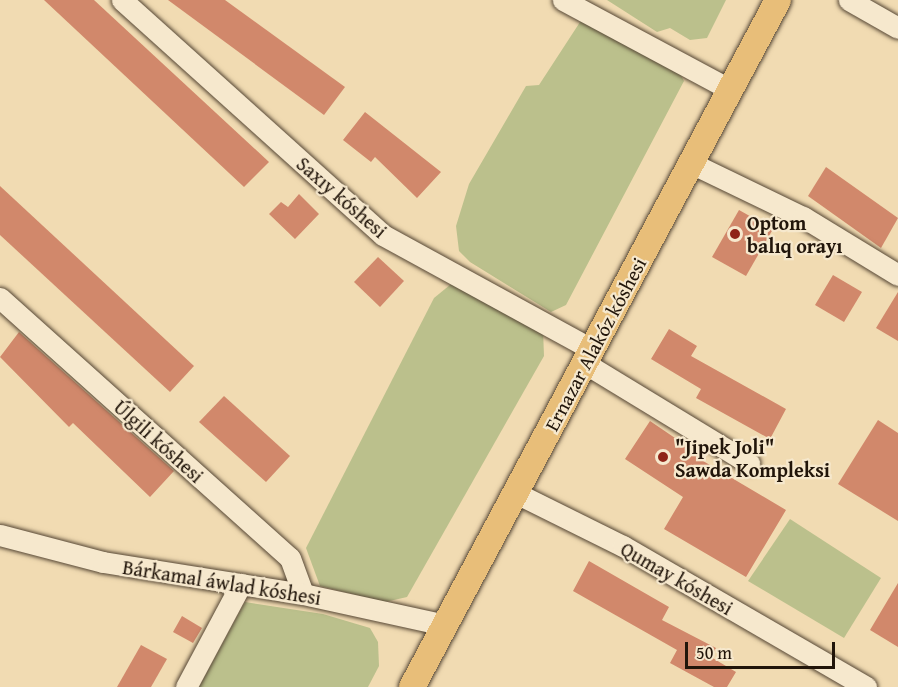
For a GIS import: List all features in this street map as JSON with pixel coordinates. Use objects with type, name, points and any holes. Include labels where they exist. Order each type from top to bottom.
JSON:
[{"type":"main road","name":"Ernazar Alakóz kóshesi","points":[[412,687],[589,357],[689,162],[778,0]]},
{"type":"street","name":"Saxıy kóshesi","points":[[122,0],[383,235],[589,357],[749,463]]},
{"type":"street","points":[[563,0],[729,89]]},
{"type":"street","points":[[849,0],[898,27]]},
{"type":"street","points":[[689,162],[803,217],[898,275]]},
{"type":"street","name":"Úlgili kóshesi","points":[[0,298],[290,558],[303,594]]},
{"type":"street","name":"Qumay kóshesi","points":[[516,493],[623,546],[866,687]]},
{"type":"street","name":"Bárkamal áwlad kóshesi","points":[[0,534],[103,562],[303,594],[445,624]]},
{"type":"street","points":[[186,687],[241,584]]},
{"type":"green space","points":[[607,0],[726,0],[707,38],[690,40],[670,28],[657,32]]},
{"type":"green space","points":[[582,19],[678,70],[684,81],[566,305],[551,312],[470,262],[459,251],[456,226],[469,184],[526,86],[539,85]]},
{"type":"green space","points":[[456,280],[543,330],[544,356],[407,597],[385,602],[320,586],[306,548],[434,298]]},
{"type":"green space","points":[[790,519],[881,578],[844,638],[748,581]]},
{"type":"green space","points":[[245,602],[323,614],[370,628],[378,642],[379,666],[368,687],[199,687]]},
{"type":"building","points":[[44,0],[94,0],[269,162],[244,187]]},
{"type":"building","points":[[168,0],[225,0],[345,87],[324,115]]},
{"type":"building","points":[[365,112],[441,172],[417,198],[375,157],[371,162],[343,140]]},
{"type":"building","points":[[826,167],[898,218],[881,248],[808,196]]},
{"type":"building","points":[[0,186],[194,366],[170,392],[0,235]]},
{"type":"building","points":[[299,194],[319,214],[295,239],[269,214],[281,202],[288,207]]},
{"type":"building","points":[[739,210],[773,229],[746,276],[712,257]]},
{"type":"building","points":[[378,257],[404,281],[380,307],[354,282]]},
{"type":"building","points":[[833,275],[862,292],[844,322],[815,305]]},
{"type":"building","points":[[898,292],[898,341],[876,328]]},
{"type":"building","points":[[669,329],[697,346],[691,356],[786,409],[770,439],[696,398],[701,389],[651,359]]},
{"type":"building","points":[[19,332],[174,471],[150,497],[73,423],[69,427],[0,357]]},
{"type":"building","points":[[224,396],[290,456],[266,482],[199,422]]},
{"type":"building","points":[[878,420],[898,433],[898,521],[838,484]]},
{"type":"building","points":[[650,421],[700,455],[698,458],[786,510],[746,577],[664,529],[683,497],[625,459]]},
{"type":"building","points":[[589,561],[669,607],[662,620],[716,648],[711,657],[736,672],[727,687],[714,687],[670,663],[677,650],[573,591]]},
{"type":"building","points":[[898,583],[898,647],[870,630]]},
{"type":"building","points":[[182,616],[202,628],[193,643],[173,632]]},
{"type":"building","points":[[141,645],[167,659],[151,687],[117,687]]},
{"type":"place","name":"Optom balıq orayı","points":[[735,234]]},
{"type":"place","name":"\"Jipek Joli\" Sawda Kompleksi","points":[[663,457]]}]
